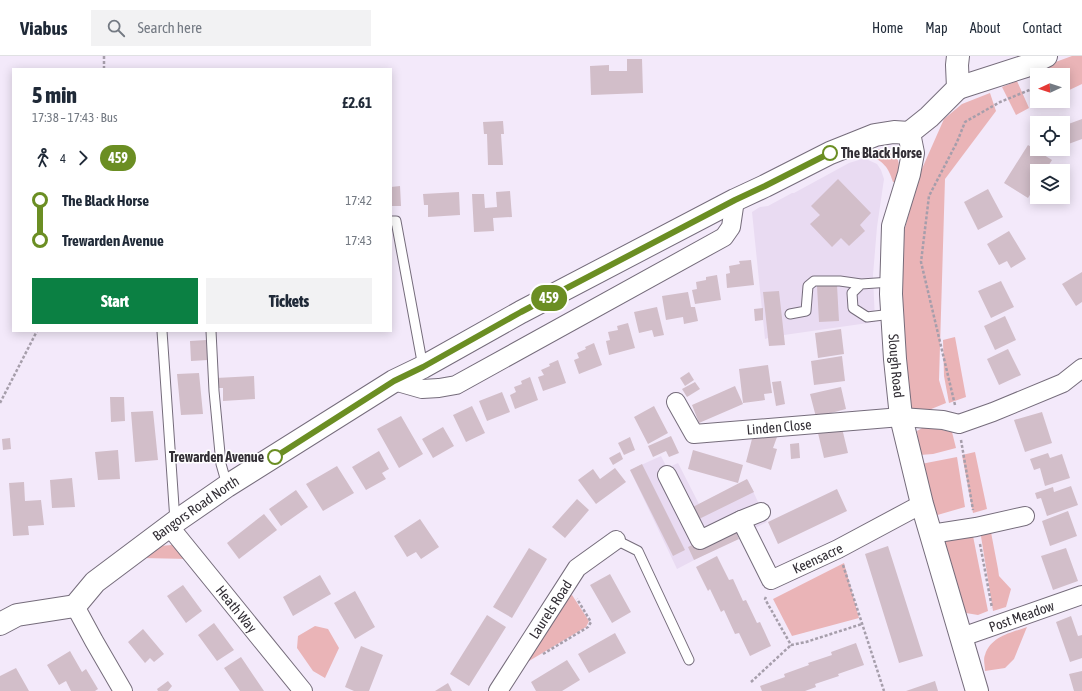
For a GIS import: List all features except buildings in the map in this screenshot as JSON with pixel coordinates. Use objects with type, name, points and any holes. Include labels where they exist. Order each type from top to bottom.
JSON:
[{"type":"street","points":[[958,56],[958,88]]},
{"type":"street","points":[[909,133],[929,117],[958,88],[1026,66],[1046,56]]},
{"type":"street","name":"Bangors Road North","points":[[75,606],[95,582],[172,524],[227,486],[394,381],[423,367],[521,312],[735,200],[830,153],[875,135],[894,132],[909,133]]},
{"type":"street","name":"Slough Road","points":[[909,133],[913,153],[910,174],[893,226],[892,314],[901,417],[922,504],[977,691]]},
{"type":"street","points":[[394,381],[422,389],[456,385],[724,237],[731,227],[735,200]]},
{"type":"street","points":[[901,417],[943,420],[959,424],[993,412],[1063,383],[1082,368]]},
{"type":"street","name":"Linden Close","points":[[676,402],[694,434],[901,417]]},
{"type":"street","points":[[667,475],[700,540],[761,512]]},
{"type":"street","name":"Keensacre","points":[[771,580],[838,549],[922,504]]},
{"type":"street","points":[[931,534],[976,527],[1025,516]]},
{"type":"street","points":[[741,520],[771,580]]},
{"type":"street","name":"Heath Way","points":[[172,524],[303,691]]},
{"type":"street","name":"Laurels Road","points":[[498,691],[577,568],[616,540]]},
{"type":"street","name":"Post Meadow","points":[[962,637],[1082,595]]},
{"type":"street","points":[[0,624],[17,615],[75,606],[123,691]]},
{"type":"lane","points":[[392,221],[396,221],[423,367]]},
{"type":"lane","points":[[790,314],[806,311],[808,286],[814,281],[840,281],[861,284],[892,282]]},
{"type":"lane","points":[[861,284],[852,293],[853,308],[867,317],[892,314]]},
{"type":"lane","points":[[162,332],[172,524]]},
{"type":"lane","points":[[211,332],[214,391],[221,464],[227,486]]},
{"type":"lane","points":[[616,540],[638,551],[689,660]]},
{"type":"path","points":[[104,56],[104,68]]},
{"type":"path","points":[[993,611],[961,447],[959,424],[921,262],[929,196],[957,142],[965,122],[1000,102],[1032,89],[1026,66]]},
{"type":"path","points":[[0,403],[36,332]]},
{"type":"path","points":[[838,549],[884,691]]},
{"type":"path","points":[[771,580],[765,599],[791,645]]},
{"type":"path","points":[[542,655],[588,627],[591,622],[567,583]]},
{"type":"path","points":[[751,682],[791,645],[806,642],[862,624]]},
{"type":"shaded area","points":[[1072,56],[1082,56],[1082,84],[1070,90],[1070,68],[1039,68]]},
{"type":"shaded area","points":[[1017,81],[1029,108],[1016,115],[1002,87]]},
{"type":"shaded area","points":[[990,93],[996,111],[945,179],[939,380],[946,403],[924,412],[909,410],[900,292],[902,238],[921,171],[944,119],[962,104]]},
{"type":"shaded area","points":[[881,149],[893,155],[898,161],[899,165],[896,182],[893,182],[885,165],[869,154],[867,150]]},
{"type":"shaded area","points":[[866,159],[877,164],[884,179],[877,227],[873,275],[875,322],[784,335],[784,344],[769,345],[768,338],[765,339],[752,212],[760,207],[768,206],[794,193],[849,163]]},
{"type":"shaded area","points":[[955,337],[966,397],[949,403],[944,376],[943,340]]},
{"type":"shaded area","points":[[922,428],[933,428],[952,432],[956,448],[933,454],[920,455],[917,431]]},
{"type":"shaded area","points":[[975,452],[987,509],[973,513],[962,455]]},
{"type":"shaded area","points":[[661,456],[667,468],[678,463],[699,504],[748,480],[767,522],[677,569],[630,470]]},
{"type":"shaded area","points":[[957,457],[965,507],[934,516],[921,464]]},
{"type":"shaded area","points":[[990,527],[999,576],[1011,589],[1006,607],[993,611],[980,530]]},
{"type":"shaded area","points":[[973,536],[988,611],[978,615],[960,612],[942,546],[946,541]]},
{"type":"shaded area","points":[[172,545],[184,551],[190,559],[141,558],[159,546]]},
{"type":"shaded area","points":[[844,563],[859,618],[792,636],[773,599]]},
{"type":"shaded area","points":[[572,595],[589,621],[586,627],[529,661],[527,660],[568,596]]},
{"type":"shaded area","points":[[315,626],[328,629],[339,648],[325,678],[313,671],[297,648],[298,636]]},
{"type":"shaded area","points":[[1027,627],[1014,659],[1005,668],[985,671],[984,657],[992,643],[1008,633]]},
{"type":"bus line","name":"459","points":[[275,457],[394,381],[423,367],[521,312],[735,200],[830,153]]},
{"type":"place","name":"The Black Horse","points":[[830,153]]},
{"type":"place","name":"Trewarden Avenue","points":[[275,457]]}]
